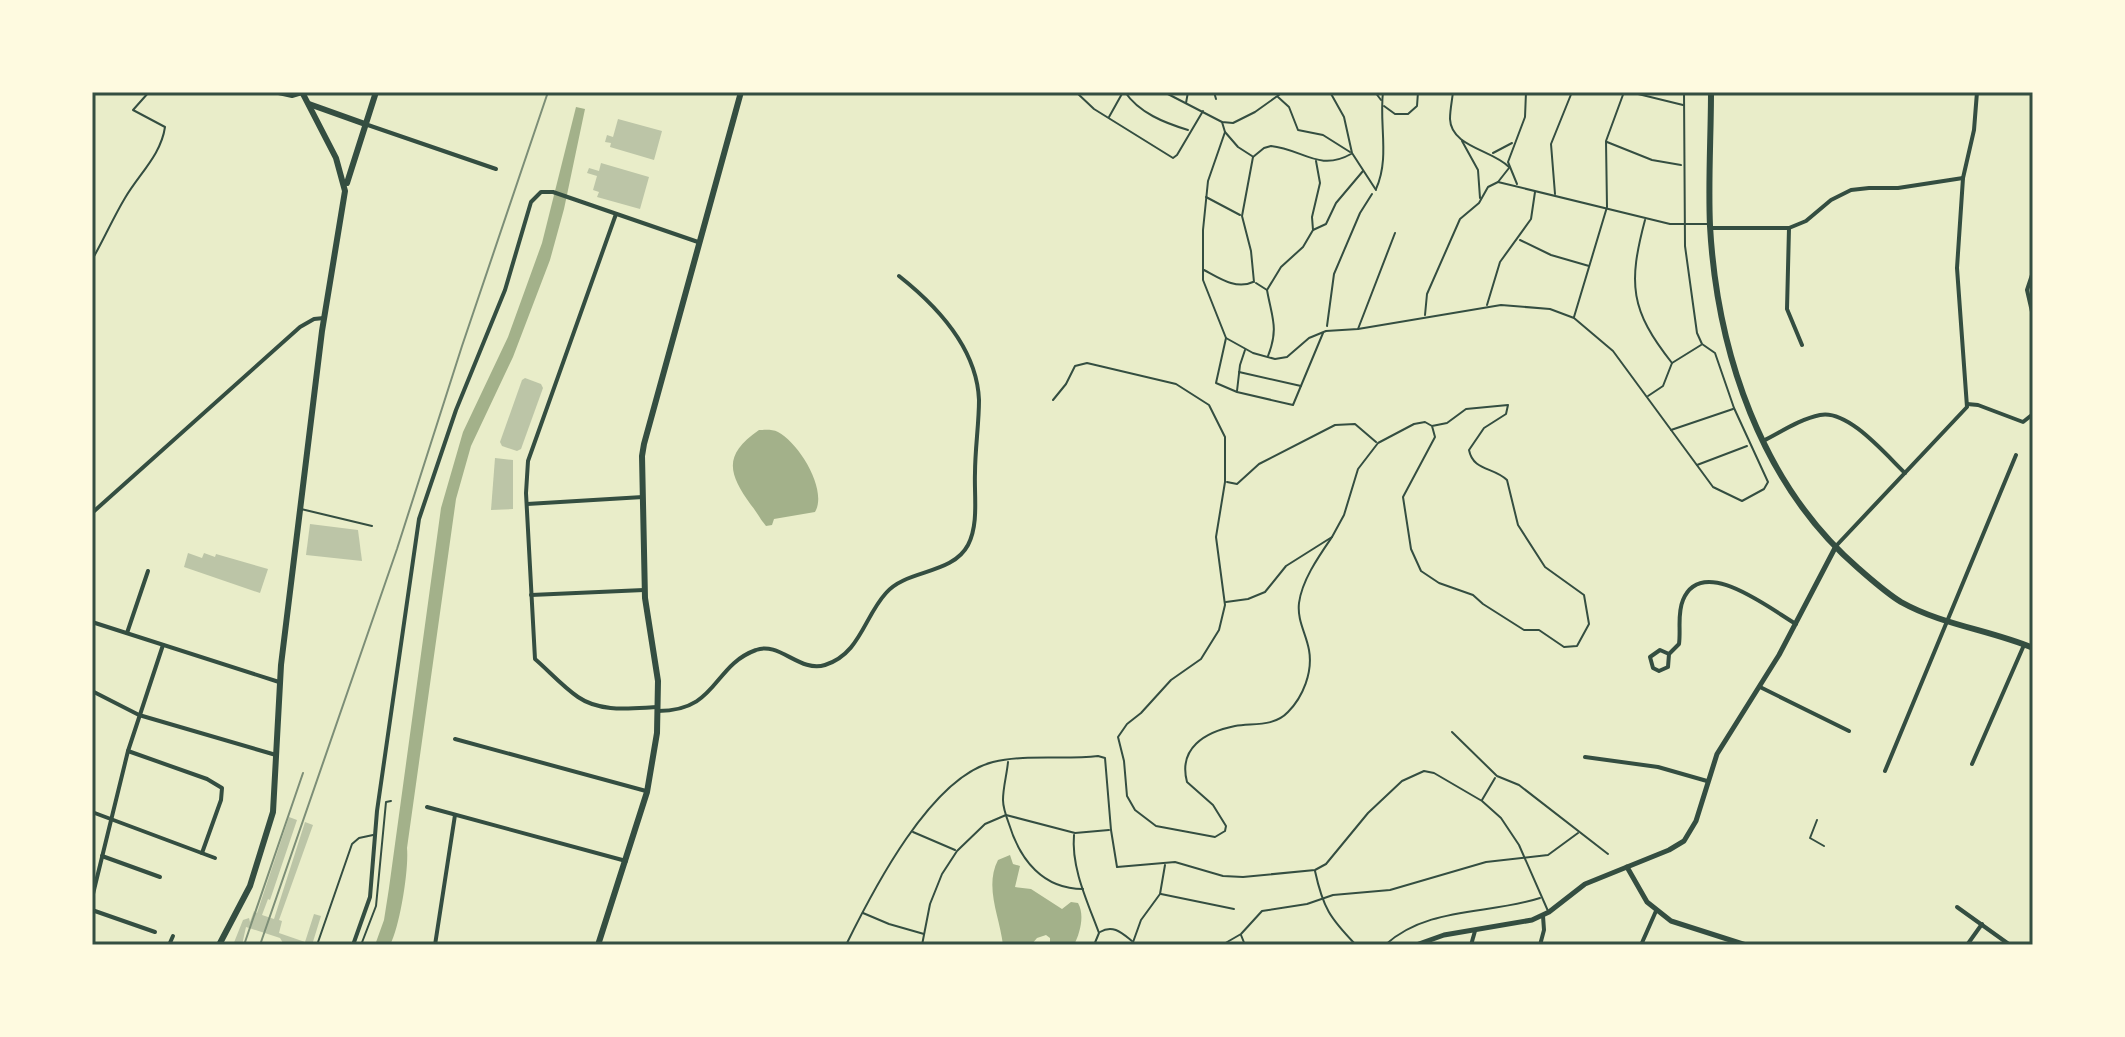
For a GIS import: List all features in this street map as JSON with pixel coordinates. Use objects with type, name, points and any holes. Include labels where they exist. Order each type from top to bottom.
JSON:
[{"type":"main road","points":[[302,92],[341,171],[345,191]]},
{"type":"main road","points":[[219,945],[241,907],[265,844],[273,812],[279,682],[324,318],[345,191],[376,92]]},
{"type":"main road","points":[[598,945],[647,792],[654,757],[658,681],[645,590],[642,456],[741,92]]},
{"type":"main road","points":[[1711,92],[1710,226],[1725,335],[1763,441],[1794,498],[1835,548],[1899,600],[1948,621],[2033,648]]},
{"type":"main road","points":[[309,104],[365,124]]},
{"type":"street","points":[[274,92],[292,96],[302,92]]},
{"type":"street","points":[[1416,945],[1435,937],[1516,925],[1543,916],[1585,884],[1684,841],[1696,821],[1707,781],[1722,745],[1760,687],[1835,548],[1965,411],[1967,404],[1956,283],[1963,178],[1974,130],[1977,92]]},
{"type":"street","points":[[365,124],[496,169]]},
{"type":"street","points":[[1710,226],[1789,228],[1806,221],[1831,200],[1851,190],[1900,188],[1963,178]]},
{"type":"street","points":[[353,945],[370,897],[374,835],[408,582],[422,509],[456,410],[505,290],[531,202],[541,192],[553,192],[698,242]]},
{"type":"street","points":[[616,214],[528,461],[527,504],[535,659],[586,702],[602,706],[678,711],[692,706],[737,661],[758,649],[769,648],[804,664],[823,666],[830,663],[858,641],[889,589],[906,579],[940,567],[969,544],[975,514],[977,386],[956,336],[931,302],[899,276]]},
{"type":"street","points":[[1789,228],[1787,309],[1802,345]]},
{"type":"street","points":[[2033,272],[2027,290],[2033,316]]},
{"type":"street","points":[[92,513],[300,327],[314,319],[324,318]]},
{"type":"street","points":[[1967,404],[1978,405],[2023,422],[2033,414]]},
{"type":"street","points":[[1763,441],[1808,418],[1833,414],[1849,422],[1906,474]]},
{"type":"street","points":[[1885,771],[2016,455]]},
{"type":"street","points":[[527,504],[643,497]]},
{"type":"street","points":[[127,633],[148,571]]},
{"type":"street","points":[[1669,654],[1679,644],[1683,598],[1691,588],[1704,581],[1726,584],[1796,624]]},
{"type":"street","points":[[531,595],[645,590]]},
{"type":"street","points":[[92,622],[279,682]]},
{"type":"street","points":[[1972,764],[2024,644]]},
{"type":"street","points":[[92,898],[128,751],[163,645]]},
{"type":"street","points":[[1660,650],[1669,654],[1671,660],[1668,667],[1659,671],[1653,668],[1650,657],[1655,652],[1660,650]]},
{"type":"street","points":[[1760,687],[1849,731]]},
{"type":"street","points":[[92,691],[139,715],[276,755]]},
{"type":"street","points":[[455,739],[647,792]]},
{"type":"street","points":[[128,751],[207,779],[222,788],[222,797],[202,853]]},
{"type":"street","points":[[1585,757],[1658,767],[1707,781]]},
{"type":"street","points":[[427,807],[626,862]]},
{"type":"street","points":[[92,812],[215,858]]},
{"type":"street","points":[[435,945],[455,815]]},
{"type":"street","points":[[102,856],[160,877]]},
{"type":"street","points":[[1627,867],[1656,911],[1679,925],[1741,944]]},
{"type":"street","points":[[1957,907],[2010,945]]},
{"type":"street","points":[[92,910],[155,932]]},
{"type":"street","points":[[1641,945],[1656,911]]},
{"type":"street","points":[[1540,945],[1544,930],[1543,916]]},
{"type":"street","points":[[1967,945],[1982,924]]},
{"type":"street","points":[[1471,945],[1475,931]]},
{"type":"street","points":[[169,945],[173,936]]},
{"type":"lane","points":[[1076,92],[1084,103],[1174,158],[1203,111]]},
{"type":"lane","points":[[1108,118],[1124,92],[1156,118],[1189,130]]},
{"type":"lane","points":[[1164,92],[1222,122],[1233,123],[1283,92]]},
{"type":"lane","points":[[1186,104],[1188,92]]},
{"type":"lane","points":[[1214,92],[1216,99]]},
{"type":"lane","points":[[1332,92],[1346,122],[1352,153]]},
{"type":"lane","points":[[1375,92],[1395,114],[1408,114],[1417,106],[1418,92]]},
{"type":"lane","points":[[1376,190],[1385,159],[1383,92]]},
{"type":"lane","points":[[1453,92],[1450,120],[1478,170],[1480,200]]},
{"type":"lane","points":[[1425,317],[1427,294],[1460,219],[1509,168],[1514,141],[1525,117],[1526,92]]},
{"type":"lane","points":[[1555,195],[1551,144],[1572,92]]},
{"type":"lane","points":[[1574,318],[1607,207],[1606,141],[1624,92]]},
{"type":"lane","points":[[1630,92],[1684,105]]},
{"type":"lane","points":[[1226,338],[1245,350],[1267,358],[1284,358],[1309,338],[1325,332],[1487,306],[1537,306],[1574,318],[1613,351],[1713,487],[1734,499],[1745,501],[1767,485],[1734,408],[1715,353],[1702,344],[1689,287],[1684,225],[1684,92]]},
{"type":"lane","points":[[1277,97],[1289,107],[1298,130],[1323,135],[1352,153],[1376,190]]},
{"type":"lane","points":[[1222,122],[1225,132],[1238,147],[1253,157]]},
{"type":"lane","points":[[1225,132],[1210,171],[1205,196],[1203,270],[1206,289],[1226,338],[1216,383],[1237,392],[1288,405],[1296,403],[1325,332]]},
{"type":"lane","points":[[1459,137],[1492,154],[1509,168],[1518,185]]},
{"type":"lane","points":[[1492,154],[1514,141]]},
{"type":"lane","points":[[1606,141],[1652,160],[1683,166]]},
{"type":"lane","points":[[1254,282],[1251,251],[1242,216],[1253,157],[1271,146],[1316,161],[1330,162],[1352,153]]},
{"type":"lane","points":[[1313,230],[1312,217],[1320,183],[1316,161]]},
{"type":"lane","points":[[1267,290],[1281,267],[1303,247],[1313,230],[1326,224],[1336,203],[1364,170]]},
{"type":"lane","points":[[1498,182],[1670,224],[1710,226]]},
{"type":"lane","points":[[1487,306],[1500,262],[1531,219],[1535,192]]},
{"type":"lane","points":[[1205,196],[1242,216]]},
{"type":"lane","points":[[1646,217],[1634,278],[1636,301],[1653,336],[1672,363]]},
{"type":"lane","points":[[1358,329],[1395,233]]},
{"type":"lane","points":[[1519,239],[1551,255],[1590,266]]},
{"type":"lane","points":[[1203,270],[1236,285],[1245,286],[1254,282]]},
{"type":"lane","points":[[1254,282],[1267,290],[1275,321],[1273,343],[1267,358]]},
{"type":"lane","points":[[1648,396],[1663,386],[1672,363],[1702,344]]},
{"type":"lane","points":[[1237,392],[1245,350]]},
{"type":"lane","points":[[1239,372],[1302,387]]},
{"type":"lane","points":[[1670,431],[1734,408]]},
{"type":"lane","points":[[1696,466],[1750,446]]},
{"type":"lane","points":[[300,509],[372,526]]},
{"type":"lane","points":[[1452,732],[1497,776],[1519,785],[1608,854]]},
{"type":"lane","points":[[846,945],[862,912],[912,832],[931,806],[958,779],[981,766],[1009,761],[1098,756],[1105,758],[1117,867],[1180,863],[1223,876],[1243,877],[1315,870],[1326,864],[1402,781],[1417,772],[1434,773],[1482,801],[1501,818],[1511,832],[1549,912]]},
{"type":"lane","points":[[1009,761],[1003,799],[1019,849],[1037,873],[1061,886],[1083,889]]},
{"type":"lane","points":[[1482,801],[1497,776]]},
{"type":"lane","points":[[922,945],[936,887],[957,851],[985,824],[1006,815],[1075,833],[1111,830]]},
{"type":"lane","points":[[1817,820],[1811,839],[1824,846]]},
{"type":"lane","points":[[912,832],[957,851]]},
{"type":"lane","points":[[1075,833],[1073,845],[1083,889],[1099,933]]},
{"type":"lane","points":[[1222,945],[1241,934],[1262,911],[1307,904],[1321,898],[1390,890],[1472,865],[1548,855],[1578,833]]},
{"type":"lane","points":[[317,945],[352,844],[359,838],[374,835]]},
{"type":"lane","points":[[1094,945],[1104,929],[1115,929],[1132,943],[1141,920],[1160,894],[1165,863]]},
{"type":"lane","points":[[1315,870],[1321,898],[1333,922],[1356,945]]},
{"type":"lane","points":[[1160,894],[1234,909]]},
{"type":"lane","points":[[1385,945],[1404,930],[1430,918],[1503,908],[1541,898]]},
{"type":"lane","points":[[862,912],[924,934]]},
{"type":"lane","points":[[1241,934],[1245,945]]},
{"type":"path","points":[[92,260],[164,135],[165,127],[133,110],[149,92]]},
{"type":"path","points":[[1325,332],[1334,274],[1360,213],[1376,190]]},
{"type":"path","points":[[1053,400],[1075,366],[1087,363],[1176,384],[1209,405],[1225,437],[1225,482],[1216,537],[1225,602],[1219,630],[1201,659],[1171,680],[1118,737],[1127,796],[1135,810],[1156,826],[1215,837],[1221,835],[1226,826],[1213,805],[1187,782],[1184,759],[1193,746],[1230,727],[1274,721],[1287,714],[1305,687],[1310,659],[1300,623],[1301,596],[1344,515],[1358,469],[1378,443],[1414,424],[1425,422],[1432,426],[1447,423],[1466,409],[1508,405],[1506,414],[1484,428],[1469,450],[1470,456],[1478,465],[1507,480],[1518,525],[1545,567],[1584,595],[1589,624],[1577,646],[1569,649],[1539,630],[1524,630],[1473,595],[1439,583],[1421,571],[1411,549],[1403,497],[1435,437],[1432,426]]},
{"type":"path","points":[[1225,482],[1237,484],[1259,464],[1335,425],[1355,424],[1378,443]]},
{"type":"path","points":[[1225,602],[1248,599],[1265,592],[1286,566],[1332,537]]},
{"type":"path","points":[[361,945],[376,906],[386,802],[391,801]]},
{"type":"shaded area","points":[[576,107],[585,109],[550,260],[513,357],[471,446],[456,499],[407,848],[403,897],[390,945],[375,945],[384,920],[389,888],[441,508],[463,432],[508,337],[542,243]]},
{"type":"shaded area","points":[[759,430],[778,432],[802,456],[818,492],[815,512],[774,519],[772,525],[766,526],[751,505],[737,483],[733,465],[739,448]]},
{"type":"shaded area","points":[[1010,855],[1013,864],[1020,866],[1015,887],[1031,889],[1062,909],[1071,902],[1078,903],[1081,924],[1074,945],[1050,945],[1050,938],[1046,935],[1037,938],[1031,945],[1003,945],[992,881],[998,860]]},
{"type":"building","points":[[618,119],[662,131],[654,160],[610,147],[611,143],[605,142],[607,135],[613,137]]},
{"type":"building","points":[[601,163],[649,177],[640,209],[597,197],[599,192],[593,190],[597,176],[587,173],[589,168],[599,171]]},
{"type":"building","points":[[525,378],[541,384],[543,388],[521,449],[517,451],[502,446],[500,442]]},
{"type":"building","points":[[495,458],[513,460],[513,509],[491,510]]},
{"type":"building","points":[[310,524],[358,530],[362,561],[306,555]]},
{"type":"building","points":[[188,553],[202,558],[204,553],[215,557],[216,554],[268,569],[260,593],[184,567]]},
{"type":"building","points":[[289,817],[297,820],[262,915],[274,919],[305,822],[313,825],[279,920],[282,921],[279,933],[305,942],[314,914],[321,916],[312,945],[288,945],[280,938],[246,927],[242,945],[233,945],[243,920],[249,918],[250,922],[254,911],[257,913]]},
{"type":"railway","points":[[260,945],[397,549],[548,92]]},
{"type":"railway","points":[[244,945],[303,773]]}]
